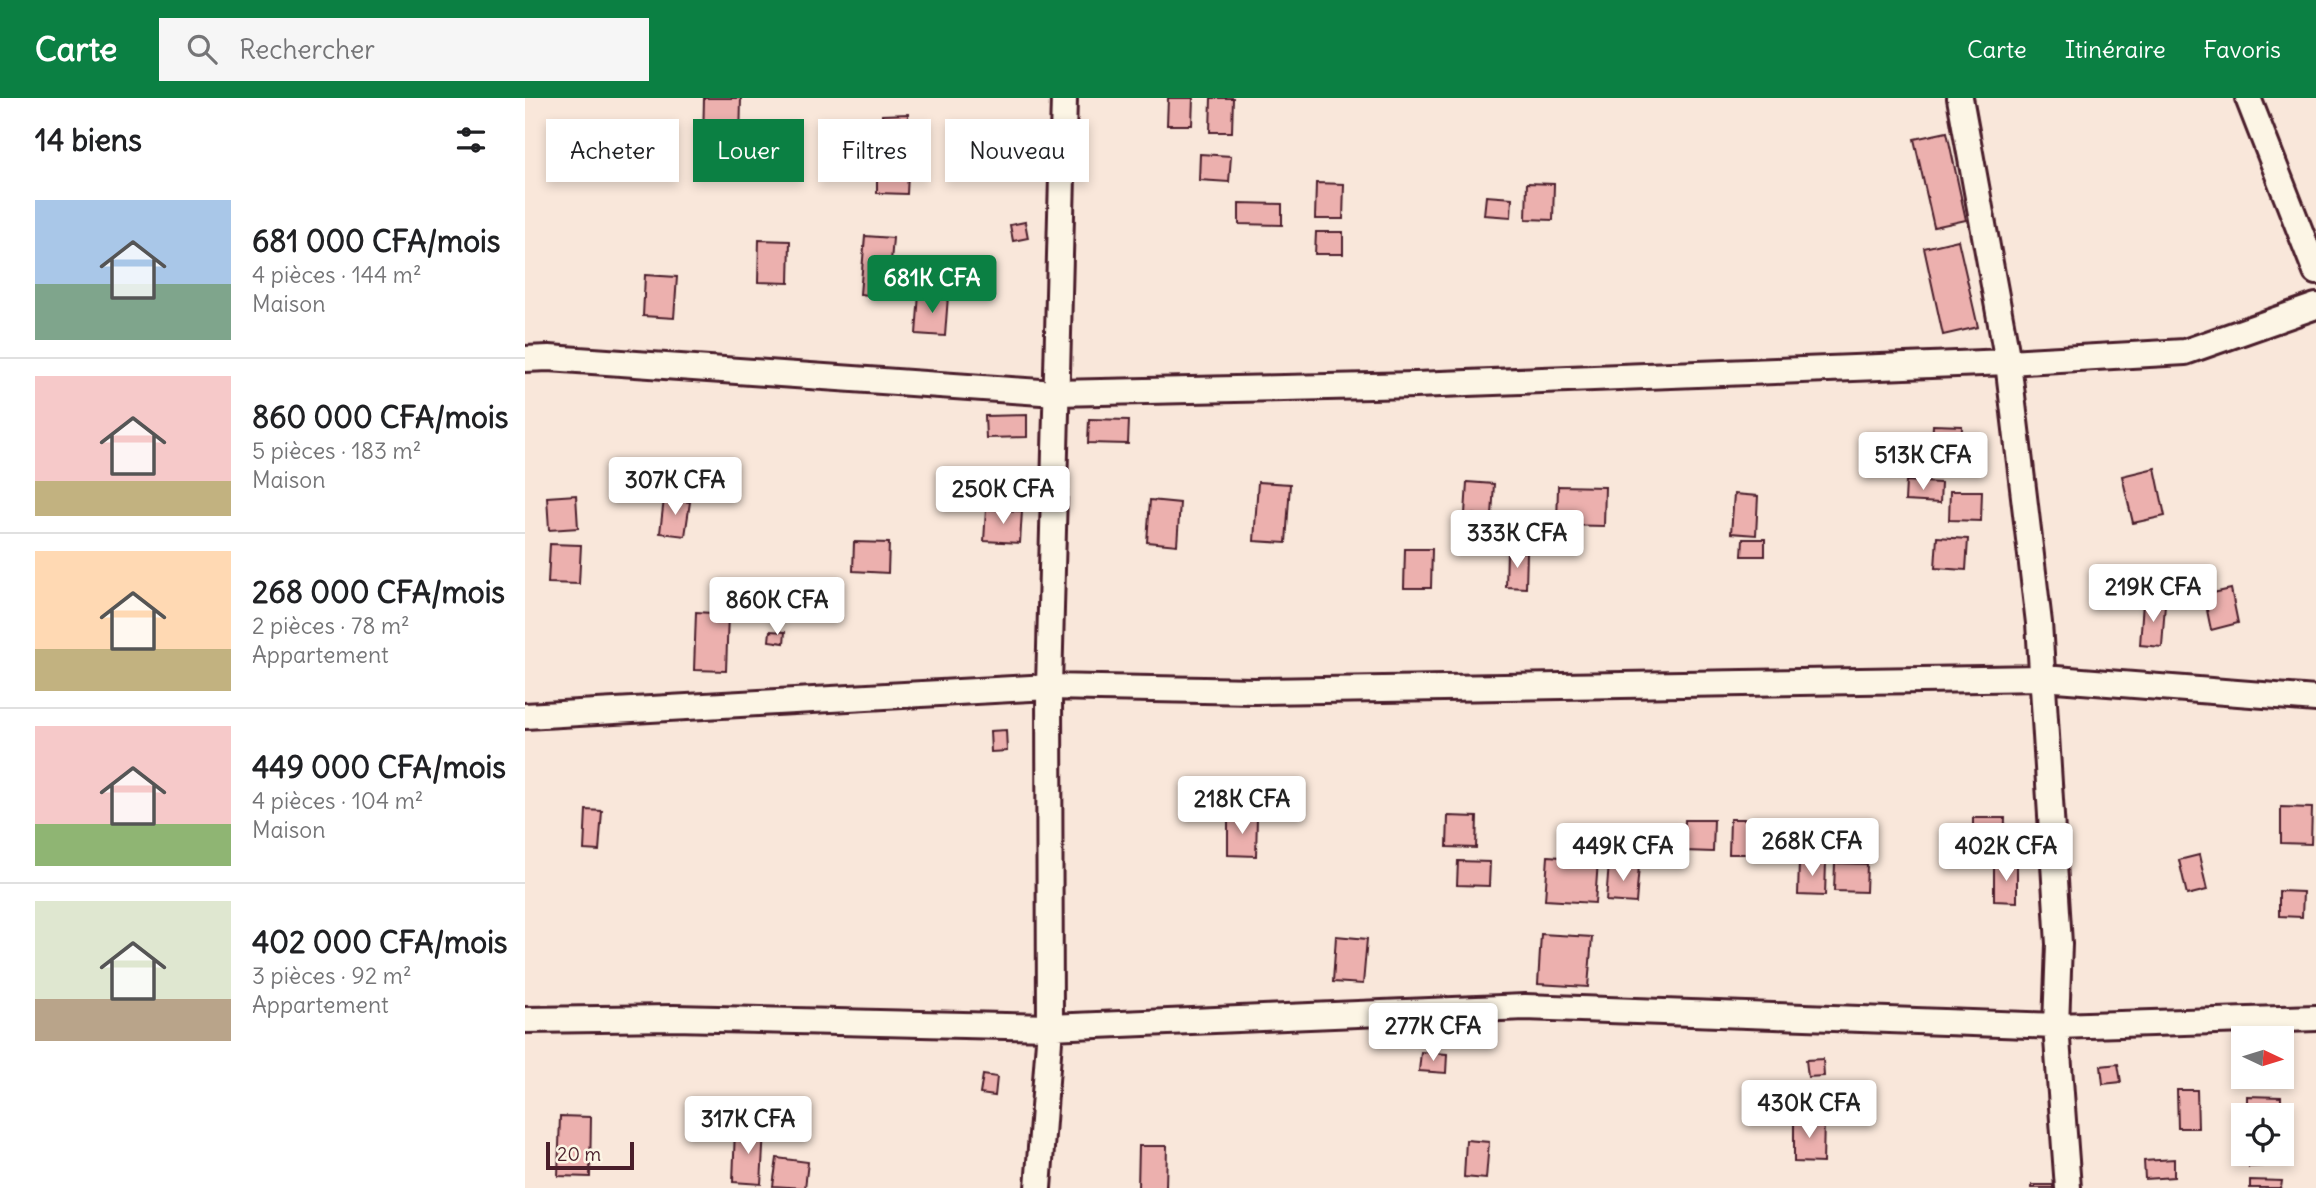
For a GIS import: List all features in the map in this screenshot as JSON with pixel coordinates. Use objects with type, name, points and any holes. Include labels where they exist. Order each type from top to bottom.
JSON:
[{"type":"street","points":[[1038,1188],[1050,1027],[1049,687],[1064,98]]},
{"type":"street","points":[[1960,98],[2008,362],[2039,623],[2059,944],[2056,1026],[2068,1188]]},
{"type":"street","points":[[2248,98],[2316,272]]},
{"type":"street","points":[[525,359],[549,358],[1056,393],[1415,385],[2008,362],[2185,352],[2316,306]]},
{"type":"street","points":[[525,716],[1049,687],[1255,691],[2043,678],[2316,699]]},
{"type":"street","points":[[525,1020],[674,1018],[1050,1027],[1525,1007],[2056,1026],[2316,1018]]},
{"type":"building","points":[[704,98],[741,98],[741,119],[704,119]]},
{"type":"building","points":[[1168,98],[1193,98],[1192,125],[1167,125]]},
{"type":"building","points":[[1211,98],[1233,98],[1232,132],[1210,132]]},
{"type":"building","points":[[908,114],[908,119],[882,119],[882,115]]},
{"type":"building","points":[[1947,132],[1966,220],[1934,227],[1914,139]]},
{"type":"building","points":[[1200,154],[1231,156],[1229,182],[1199,180]]},
{"type":"building","points":[[877,182],[908,182],[907,194],[877,193]]},
{"type":"building","points":[[1316,183],[1344,184],[1343,219],[1315,219]]},
{"type":"building","points":[[1527,183],[1554,184],[1553,220],[1526,219]]},
{"type":"building","points":[[1486,196],[1512,198],[1511,217],[1484,215]]},
{"type":"building","points":[[1239,203],[1282,204],[1282,225],[1239,224]]},
{"type":"building","points":[[1025,222],[1028,238],[1013,241],[1010,225]]},
{"type":"building","points":[[1316,232],[1343,232],[1343,254],[1315,254]]},
{"type":"building","points":[[865,236],[893,238],[888,297],[860,294]]},
{"type":"building","points":[[759,240],[790,241],[789,283],[758,282]]},
{"type":"building","points":[[1958,240],[1978,327],[1943,335],[1924,248]]},
{"type":"building","points":[[645,275],[677,277],[674,318],[643,316]]},
{"type":"building","points":[[919,294],[948,296],[945,336],[916,334]]},
{"type":"building","points":[[1027,415],[1027,437],[986,438],[985,416]]},
{"type":"building","points":[[1089,419],[1129,420],[1128,444],[1088,443]]},
{"type":"building","points":[[1933,425],[1962,426],[1961,465],[1931,464]]},
{"type":"building","points":[[2155,468],[2165,516],[2133,523],[2122,476]]},
{"type":"building","points":[[1906,481],[1941,483],[1940,503],[1905,501]]},
{"type":"building","points":[[1258,482],[1290,484],[1286,543],[1254,541]]},
{"type":"building","points":[[1467,482],[1494,484],[1492,516],[1465,514]]},
{"type":"building","points":[[1558,486],[1605,487],[1604,526],[1557,525]]},
{"type":"building","points":[[1950,491],[1982,491],[1981,521],[1949,520]]},
{"type":"building","points":[[1734,494],[1758,496],[1756,535],[1731,533]]},
{"type":"building","points":[[576,495],[578,528],[549,530],[547,497]]},
{"type":"building","points":[[664,499],[690,502],[685,536],[660,533]]},
{"type":"building","points":[[1150,500],[1180,503],[1177,545],[1147,542]]},
{"type":"building","points":[[986,509],[1022,511],[1020,543],[984,541]]},
{"type":"building","points":[[1937,537],[1968,539],[1966,570],[1935,568]]},
{"type":"building","points":[[1743,539],[1765,539],[1765,556],[1742,556]]},
{"type":"building","points":[[854,542],[889,543],[888,573],[853,571]]},
{"type":"building","points":[[550,544],[581,545],[579,584],[548,583]]},
{"type":"building","points":[[1405,549],[1432,549],[1431,588],[1404,588]]},
{"type":"building","points":[[1507,551],[1527,552],[1526,588],[1506,587]]},
{"type":"building","points":[[2231,589],[2238,623],[2211,630],[2204,595]]},
{"type":"building","points":[[2143,602],[2165,604],[2162,647],[2140,645]]},
{"type":"building","points":[[772,603],[786,604],[785,617],[771,617]]},
{"type":"building","points":[[696,612],[728,614],[726,671],[694,670]]},
{"type":"building","points":[[770,631],[785,632],[784,643],[769,641]]},
{"type":"building","points":[[1006,730],[1007,751],[991,752],[990,731]]},
{"type":"building","points":[[2281,807],[2312,808],[2311,844],[2281,843]]},
{"type":"building","points":[[586,810],[602,811],[599,851],[584,850]]},
{"type":"building","points":[[1448,816],[1477,817],[1476,848],[1447,847]]},
{"type":"building","points":[[1228,817],[1257,817],[1256,856],[1228,855]]},
{"type":"building","points":[[1973,818],[2005,818],[2004,846],[1973,845]]},
{"type":"building","points":[[1730,819],[1753,819],[1753,854],[1729,854]]},
{"type":"building","points":[[1685,820],[1714,820],[1713,852],[1684,851]]},
{"type":"building","points":[[2199,855],[2207,890],[2187,895],[2179,860]]},
{"type":"building","points":[[1548,856],[1598,860],[1595,903],[1545,900]]},
{"type":"building","points":[[1458,861],[1490,862],[1489,886],[1457,885]]},
{"type":"building","points":[[1799,861],[1826,861],[1825,896],[1798,895]]},
{"type":"building","points":[[1609,863],[1639,865],[1636,903],[1606,901]]},
{"type":"building","points":[[1835,863],[1867,864],[1866,892],[1834,891]]},
{"type":"building","points":[[1994,864],[2017,865],[2017,902],[1994,901]]},
{"type":"building","points":[[2279,891],[2303,892],[2302,917],[2279,916]]},
{"type":"building","points":[[1541,934],[1592,937],[1588,987],[1538,984]]},
{"type":"building","points":[[1336,936],[1367,939],[1363,984],[1333,982]]},
{"type":"building","points":[[1421,1052],[1447,1054],[1446,1073],[1419,1071]]},
{"type":"building","points":[[1823,1059],[1824,1076],[1808,1077],[1806,1060]]},
{"type":"building","points":[[2118,1064],[2121,1082],[2103,1084],[2101,1066]]},
{"type":"building","points":[[983,1075],[997,1077],[995,1096],[980,1094]]},
{"type":"building","points":[[2177,1090],[2197,1090],[2198,1128],[2178,1128]]},
{"type":"building","points":[[2247,1096],[2281,1097],[2281,1103],[2247,1103]]},
{"type":"building","points":[[560,1116],[591,1117],[590,1177],[558,1176]]},
{"type":"building","points":[[1794,1118],[1824,1118],[1823,1163],[1794,1162]]},
{"type":"building","points":[[735,1129],[764,1130],[761,1184],[733,1182]]},
{"type":"building","points":[[1466,1140],[1489,1142],[1486,1179],[1464,1177]]},
{"type":"building","points":[[1139,1146],[1167,1146],[1166,1188],[1138,1188]]},
{"type":"building","points":[[777,1158],[808,1162],[805,1188],[773,1186]]},
{"type":"building","points":[[2174,1159],[2174,1177],[2145,1179],[2144,1161]]},
{"type":"building","points":[[2250,1180],[2282,1181],[2281,1188],[2250,1188]]},
{"type":"building","points":[[2032,1185],[2053,1185],[2053,1188],[2032,1188]]}]
